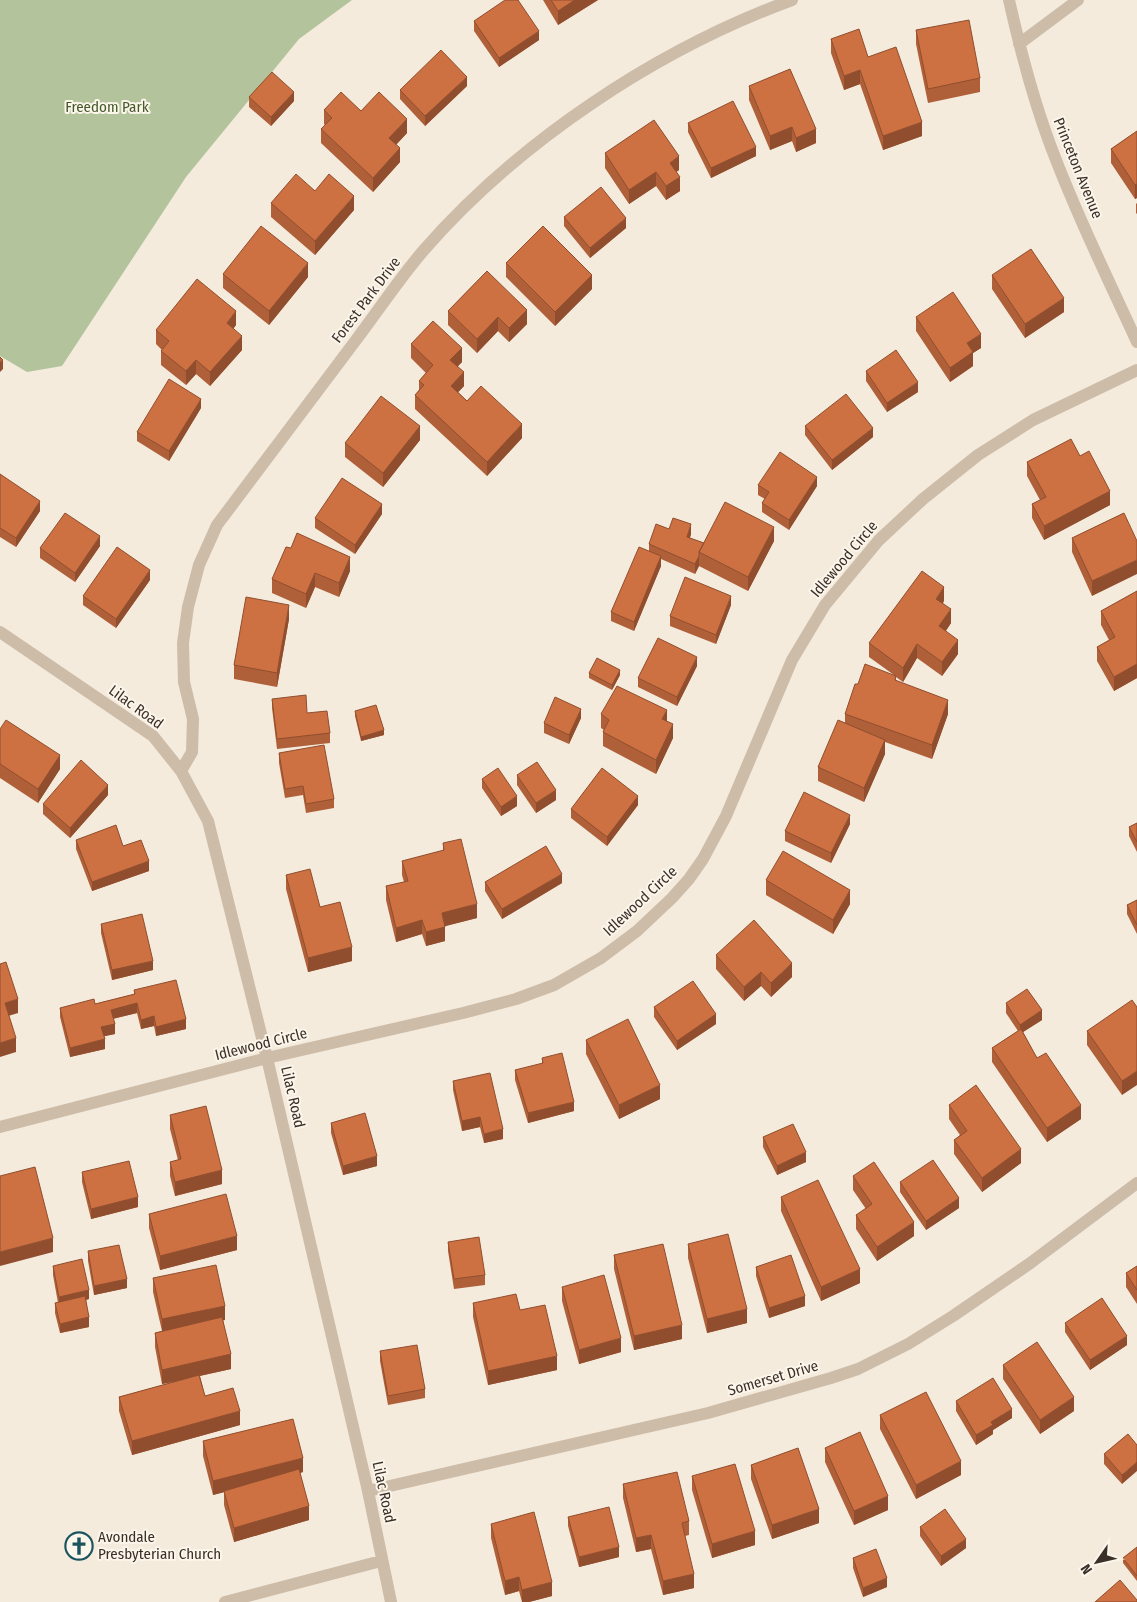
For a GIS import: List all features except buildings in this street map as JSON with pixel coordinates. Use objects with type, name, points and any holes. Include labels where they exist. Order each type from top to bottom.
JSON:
[{"type":"street","name":"Forest Park Drive","points":[[181,771],[192,752],[193,719],[184,682],[183,643],[188,607],[199,565],[217,525],[423,252],[473,198],[517,160],[587,106],[669,55],[724,27],[792,0]]},
{"type":"street","name":"Princeton Avenue","points":[[1009,0],[1019,44],[1050,146],[1092,246],[1137,342]]},
{"type":"street","points":[[1019,44],[1078,0]]},
{"type":"street","name":"Idlewood Circle","points":[[0,1127],[268,1058],[463,1013],[554,985],[601,958],[637,931],[672,898],[703,859],[726,816],[792,660],[825,605],[879,540],[923,498],[978,456],[1033,420],[1137,370]]},
{"type":"street","name":"Lilac Road","points":[[0,632],[153,736],[181,771],[208,820],[268,1058],[368,1491],[391,1602]]},
{"type":"street","name":"Somerset Drive","points":[[368,1491],[708,1413],[858,1369],[908,1344],[953,1316],[1029,1264],[1137,1183]]},
{"type":"street","points":[[225,1602],[381,1560]]},
{"type":"green space","name":"Freedom Park","points":[[0,0],[352,0],[299,39],[186,177],[62,366],[27,372],[0,356]]},
{"type":"place","name":"Avondale Presbyterian Church","points":[[79,1546]]}]
